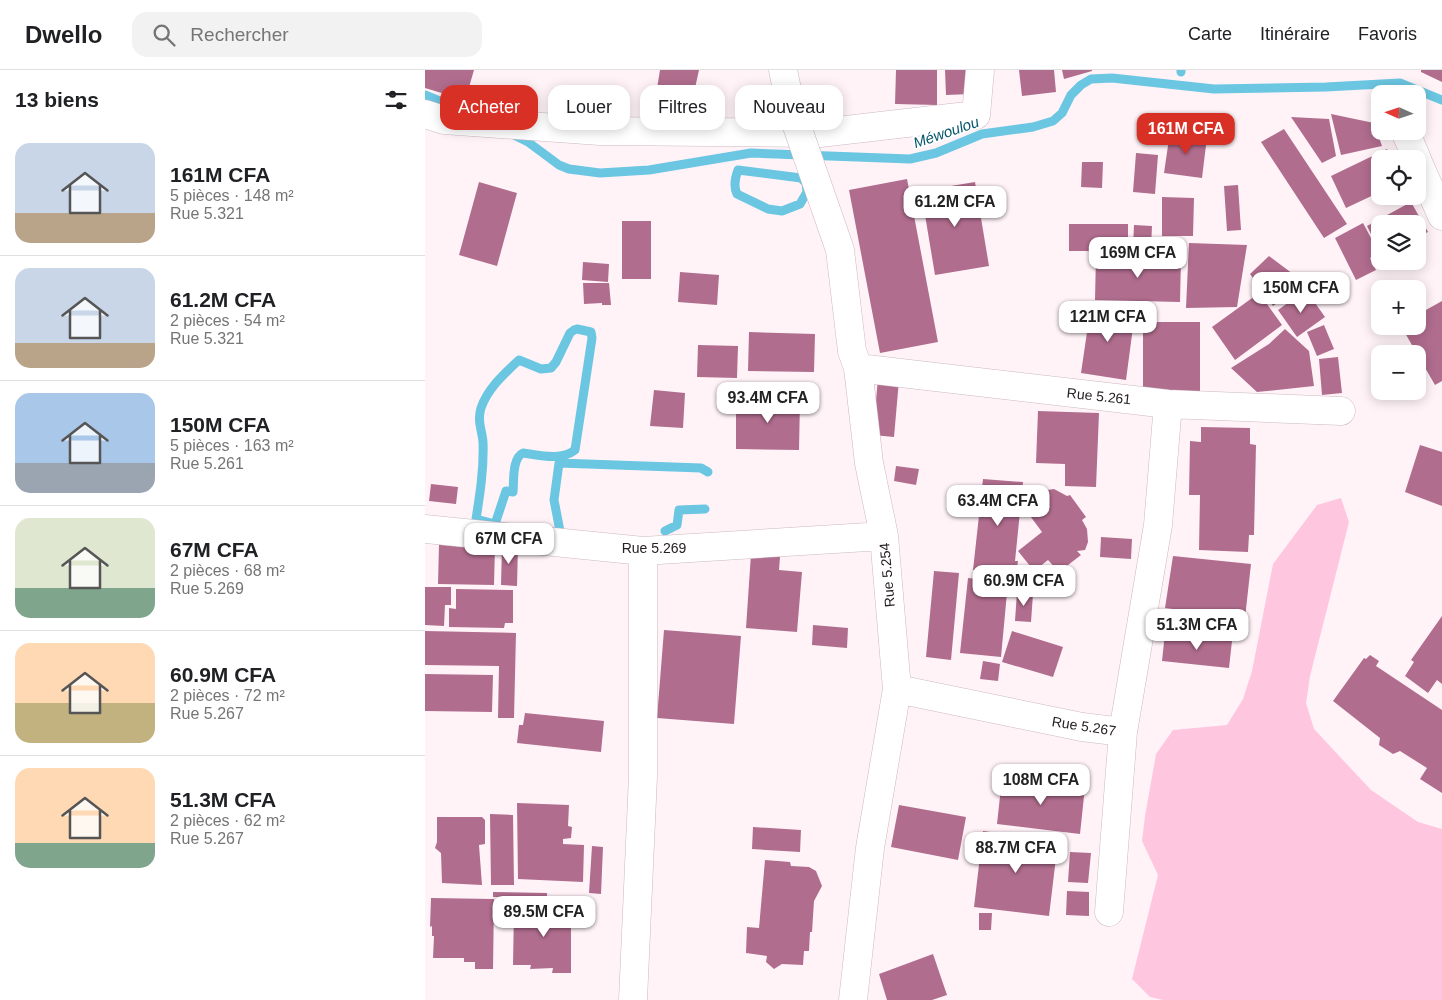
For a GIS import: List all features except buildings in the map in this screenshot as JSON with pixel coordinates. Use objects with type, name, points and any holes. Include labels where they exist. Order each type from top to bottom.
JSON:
[{"type":"street","name":"Rue 5.254","points":[[783,70],[791,109],[840,250],[852,351],[858,368],[869,463],[884,536],[897,689],[870,848],[853,1000]]},
{"type":"street","points":[[425,114],[444,120],[599,130],[820,133],[976,115],[980,70]]},
{"type":"street","points":[[1426,180],[1442,216]]},
{"type":"street","name":"Rue 5.261","points":[[858,368],[1168,404],[1341,411]]},
{"type":"street","name":"Rue 5.267","points":[[897,689],[1082,727],[1123,732],[1157,525],[1168,404]]},
{"type":"street","name":"Rue 5.269","points":[[425,529],[643,551],[884,536]]},
{"type":"street","points":[[633,1000],[643,776],[643,551]]},
{"type":"street","points":[[1109,912],[1123,732]]},
{"type":"shaded area","points":[[1341,498],[1349,522],[1310,676],[1306,703],[1314,729],[1371,790],[1418,822],[1442,829],[1442,1000],[1163,1000],[1150,997],[1132,979],[1158,875],[1142,841],[1156,754],[1173,730],[1227,725],[1243,699],[1252,671],[1273,564],[1317,505]]},
{"type":"waterway","name":"Méwoulou","points":[[512,134],[528,142],[559,165],[569,169],[600,173],[649,170],[751,153],[910,159],[936,153],[982,134],[1033,127],[1053,121],[1062,113],[1071,95],[1081,85],[1091,79],[1112,78],[1214,89],[1326,87],[1400,83],[1442,100]]},
{"type":"waterway","name":"Méwoulou","points":[[425,95],[440,101]]},
{"type":"waterway","points":[[738,170],[801,178],[806,183],[807,192],[800,204],[782,211],[768,209],[737,194],[735,182],[738,170]]},
{"type":"waterway","points":[[577,329],[591,332],[592,338],[575,450],[557,456],[523,453],[519,456],[515,465],[513,492],[506,491],[495,524],[476,519],[483,461],[483,442],[479,417],[484,401],[497,382],[519,360],[541,369],[551,368],[556,362],[570,333],[577,329]]},
{"type":"waterway","points":[[560,531],[554,500],[559,463],[701,468],[708,472]]},
{"type":"waterway","points":[[665,531],[677,525],[679,510],[705,509]]}]
